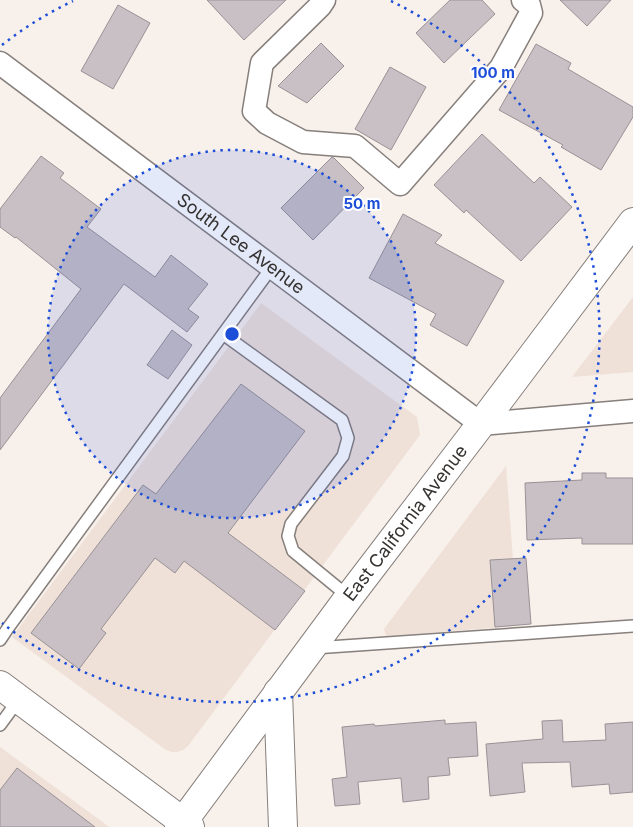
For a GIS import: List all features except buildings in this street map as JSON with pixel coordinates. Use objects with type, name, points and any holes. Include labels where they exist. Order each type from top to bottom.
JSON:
[{"type":"main road","name":"East California Avenue","points":[[184,825],[310,648],[633,222]]},
{"type":"main road","points":[[9,692],[184,825]]},
{"type":"main road","points":[[278,692],[283,827]]},
{"type":"street","points":[[324,0],[262,62],[254,111],[267,124],[302,142],[355,146],[400,184],[501,68],[532,12],[529,5],[523,0]]},
{"type":"street","name":"South Lee Avenue","points":[[0,63],[481,424]]},
{"type":"street","points":[[481,424],[633,411]]},
{"type":"lane","points":[[0,640],[272,267]]},
{"type":"lane","points":[[223,334],[342,420],[348,438],[344,456],[291,524],[288,536],[292,551],[349,597]]},
{"type":"lane","points":[[310,648],[633,626]]},
{"type":"lane","points":[[0,724],[9,692]]},
{"type":"shaded area","points":[[633,297],[633,372],[572,377]]},
{"type":"shaded area","points":[[261,303],[417,417],[420,435],[188,746],[183,750],[172,752],[166,750],[12,637]]},
{"type":"shaded area","points":[[506,466],[518,626],[386,636],[384,629]]},
{"type":"shaded area","points":[[0,747],[108,826],[109,827],[0,827]]}]
